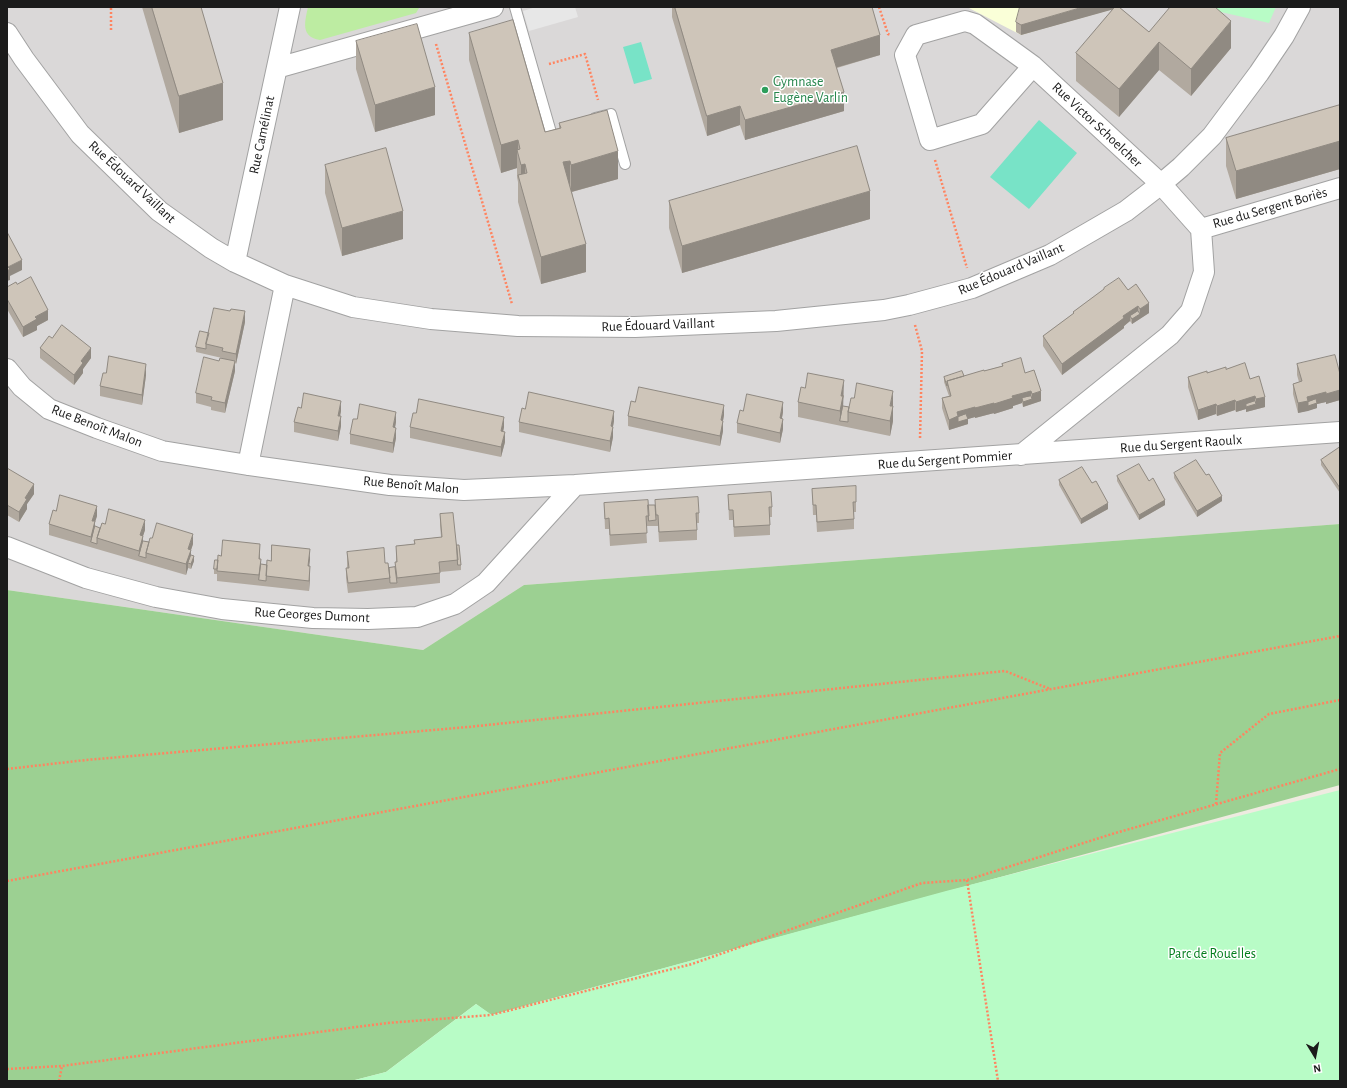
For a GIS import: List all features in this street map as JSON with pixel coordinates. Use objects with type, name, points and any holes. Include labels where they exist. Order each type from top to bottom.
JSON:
[{"type":"street","name":"Rue Camélinat","points":[[235,262],[290,7]]},
{"type":"street","points":[[277,68],[493,7]]},
{"type":"street","name":"Rue Édouard Vaillant","points":[[7,33],[24,59],[80,134],[159,211],[211,248],[235,262],[285,285],[353,307],[431,319],[518,326],[635,327],[776,321],[884,310],[909,305],[972,288],[1050,256],[1126,211],[1161,184],[1212,136],[1259,73],[1284,36],[1300,7]]},
{"type":"street","name":"Rue Victor Schoelcher","points":[[910,45],[916,35],[965,21],[975,24],[1034,66],[1161,184]]},
{"type":"street","points":[[910,45],[905,55],[930,140],[982,124],[1034,66]]},
{"type":"street","points":[[1161,184],[1201,229]]},
{"type":"street","name":"Rue du Sergent Boriès","points":[[1201,229],[1340,188]]},
{"type":"street","name":"Rue du Sergent Pommier","points":[[575,485],[1021,455],[1170,335],[1191,311],[1204,272],[1201,229]]},
{"type":"street","points":[[248,465],[285,285]]},
{"type":"street","name":"Rue Benoît Malon","points":[[7,369],[22,386],[49,409],[162,451],[390,485],[464,490],[575,485]]},
{"type":"street","name":"Rue du Sergent Raoulx","points":[[1021,455],[1340,432]]},
{"type":"street","name":"Rue Georges Dumont","points":[[7,547],[86,578],[156,597],[222,609],[313,618],[368,619],[417,617],[455,604],[486,583],[575,485]]},
{"type":"lane","points":[[515,7],[533,69],[554,129],[556,150]]},
{"type":"lane","points":[[588,120],[610,114],[625,164]]},
{"type":"path","points":[[111,7],[111,30]]},
{"type":"path","points":[[879,7],[888,34],[910,45]]},
{"type":"path","points":[[430,24],[518,326]]},
{"type":"path","points":[[533,69],[585,54],[602,116]]},
{"type":"path","points":[[930,140],[972,288]]},
{"type":"path","points":[[909,305],[922,351],[919,462]]},
{"type":"path","points":[[7,881],[1340,636]]},
{"type":"path","points":[[7,768],[468,727],[1005,671],[1050,689]]},
{"type":"path","points":[[1216,804],[1220,753],[1270,714],[1340,700]]},
{"type":"path","points":[[7,1069],[62,1066],[387,1023],[491,1015],[692,964],[922,883],[967,880],[1112,834],[1340,769]]},
{"type":"path","points":[[967,880],[998,1081]]},
{"type":"path","points":[[59,1081],[62,1066]]},
{"type":"shaded area","points":[[7,7],[1340,7],[1340,524],[524,585],[423,650],[7,590]]},
{"type":"shaded area","points":[[536,7],[575,7],[578,17],[529,31],[523,11]]},
{"type":"shaded area","points":[[967,7],[1120,7],[1021,35]]},
{"type":"green space","points":[[308,7],[419,8],[416,13],[320,40],[309,36],[305,28]]},
{"type":"green space","points":[[1199,7],[1276,7],[1269,23]]},
{"type":"green space","points":[[641,42],[652,79],[634,84],[623,47]]},
{"type":"green space","points":[[1039,120],[1077,153],[1029,209],[990,177]]},
{"type":"green space","points":[[1340,524],[1340,785],[491,1015],[476,1004],[386,1072],[351,1081],[7,1081],[7,590],[423,650],[524,585]]},
{"type":"green space","name":"Parc de Rouelles","points":[[1340,790],[1340,1081],[351,1081],[386,1072],[476,1004],[492,1015],[946,891]]},
{"type":"building","points":[[152,7],[201,7],[223,83],[179,96]]},
{"type":"building","name":"Gymnase Eugène Varlin","points":[[675,7],[872,7],[880,35],[831,50],[844,92],[745,120],[740,106],[707,116]]},
{"type":"building","points":[[1020,7],[1083,7],[1021,25],[1016,22]]},
{"type":"building","points":[[1115,7],[1119,7],[1149,32],[1170,7],[1215,7],[1231,21],[1191,69],[1159,42],[1119,89],[1076,53]]},
{"type":"building","points":[[513,20],[545,132],[561,128],[559,123],[607,110],[618,151],[571,165],[570,161],[563,162],[586,244],[541,257],[518,175],[527,173],[525,164],[521,165],[517,150],[520,149],[518,140],[501,145],[469,33]]},
{"type":"building","points":[[417,24],[435,87],[375,105],[356,41]]},
{"type":"building","points":[[1340,105],[1340,141],[1236,171],[1226,138]]},
{"type":"building","points":[[857,146],[870,191],[682,246],[669,201]]},
{"type":"building","points":[[386,148],[403,211],[342,228],[325,165]]},
{"type":"building","points":[[7,232],[22,260],[8,267],[10,269],[7,271]]},
{"type":"building","points":[[31,277],[48,310],[35,317],[37,319],[23,327],[7,299],[7,287]]},
{"type":"building","points":[[1119,278],[1128,290],[1136,284],[1149,303],[1140,309],[1138,306],[1123,316],[1124,318],[1062,364],[1043,336]]},
{"type":"building","points":[[214,308],[230,311],[231,309],[245,311],[236,354],[222,351],[223,348],[206,344]]},
{"type":"building","points":[[1138,311],[1140,314],[1132,319],[1130,316]]},
{"type":"building","points":[[62,325],[91,348],[81,361],[83,363],[74,375],[40,348],[49,336],[52,338]]},
{"type":"building","points":[[200,331],[209,333],[206,349],[196,347]]},
{"type":"building","points":[[1335,355],[1340,374],[1340,390],[1307,397],[1308,401],[1298,403],[1293,384],[1302,381],[1297,364]]},
{"type":"building","points":[[109,356],[146,364],[142,395],[100,386],[103,373],[106,373]]},
{"type":"building","points":[[204,357],[219,361],[220,358],[235,361],[225,403],[211,400],[212,397],[196,393]]},
{"type":"building","points":[[1021,358],[1025,373],[1034,370],[1041,391],[1032,394],[1031,391],[1012,396],[1013,398],[994,404],[957,412],[958,416],[949,420],[942,398],[951,396],[947,381],[1003,366],[1002,364]]},
{"type":"building","points":[[1245,363],[1250,379],[1259,376],[1265,397],[1256,399],[1255,396],[1236,402],[1235,400],[1217,406],[1216,404],[1198,410],[1188,377],[1226,367],[1226,369]]},
{"type":"building","points":[[962,371],[964,376],[947,381],[947,386],[944,377]]},
{"type":"building","points":[[808,373],[844,380],[840,411],[798,402],[801,387],[805,388]]},
{"type":"building","points":[[857,383],[893,391],[890,406],[893,406],[890,421],[848,412],[851,398],[854,398]]},
{"type":"building","points":[[639,387],[724,405],[720,436],[628,416],[631,401],[635,402]]},
{"type":"building","points":[[529,392],[614,411],[610,441],[519,422],[522,408],[525,409]]},
{"type":"building","points":[[304,393],[341,401],[338,416],[341,416],[338,431],[294,422],[298,407],[301,408]]},
{"type":"building","points":[[747,394],[783,402],[780,418],[783,419],[780,433],[737,423],[740,410],[743,411]]},
{"type":"building","points":[[1031,396],[1032,399],[1023,402],[1022,398]]},
{"type":"building","points":[[419,399],[504,417],[501,431],[505,432],[501,447],[410,427],[413,413],[416,413]]},
{"type":"building","points":[[1316,399],[1317,403],[1308,406],[1308,402]]},
{"type":"building","points":[[1255,401],[1256,404],[1246,407],[1246,404]]},
{"type":"building","points":[[360,404],[396,412],[393,427],[396,428],[393,443],[350,434],[353,419],[357,419]]},
{"type":"building","points":[[843,406],[849,407],[848,422],[840,421]]},
{"type":"building","points":[[966,414],[968,419],[958,422],[958,417]]},
{"type":"building","points":[[1340,447],[1340,488],[1321,460]]},
{"type":"building","points":[[1196,460],[1206,475],[1209,474],[1222,496],[1197,511],[1174,473]]},
{"type":"building","points":[[1139,464],[1149,481],[1153,478],[1165,500],[1139,515],[1117,476]]},
{"type":"building","points":[[1082,467],[1092,483],[1096,481],[1108,503],[1081,519],[1059,480]]},
{"type":"building","points":[[7,468],[34,484],[25,498],[27,499],[19,512],[7,505]]},
{"type":"building","points":[[856,486],[856,502],[853,502],[854,519],[817,522],[816,505],[813,505],[812,489]]},
{"type":"building","points":[[771,492],[772,507],[769,507],[770,525],[734,527],[733,510],[729,510],[728,495]]},
{"type":"building","points":[[60,495],[97,506],[92,521],[95,521],[91,537],[49,524],[53,510],[56,511]]},
{"type":"building","points":[[698,497],[699,513],[696,513],[697,530],[659,532],[655,500]]},
{"type":"building","points":[[648,500],[649,516],[646,516],[647,533],[610,535],[609,518],[605,519],[604,503]]},
{"type":"building","points":[[648,505],[655,505],[656,520],[649,521]]},
{"type":"building","points":[[109,509],[145,520],[140,535],[143,536],[139,551],[97,538],[102,523],[105,524]]},
{"type":"building","points":[[453,513],[458,560],[439,562],[440,573],[397,578],[395,562],[397,562],[396,546],[415,544],[414,540],[442,537],[440,514]]},
{"type":"building","points":[[157,523],[193,534],[188,549],[191,550],[186,564],[146,553],[150,538],[152,538]]},
{"type":"building","points":[[95,526],[100,528],[97,544],[91,542]]},
{"type":"building","points":[[223,540],[260,544],[259,559],[261,559],[259,575],[217,571],[218,555],[221,556]]},
{"type":"building","points":[[143,541],[149,542],[146,558],[139,556]]},
{"type":"building","points":[[272,545],[310,549],[308,566],[310,566],[309,581],[266,576],[267,560],[271,561]]},
{"type":"building","points":[[457,545],[459,545],[461,565],[458,565]]},
{"type":"building","points":[[384,548],[385,563],[388,563],[390,578],[348,583],[346,568],[349,568],[347,552]]},
{"type":"building","points":[[191,555],[194,556],[191,564],[188,563]]},
{"type":"building","points":[[215,560],[218,560],[217,569],[214,569]]},
{"type":"building","points":[[261,564],[267,565],[266,581],[259,580]]},
{"type":"building","points":[[395,567],[397,583],[390,583],[389,568]]},
{"type":"place","name":"Gymnase Eugène Varlin","points":[[765,90]]}]
